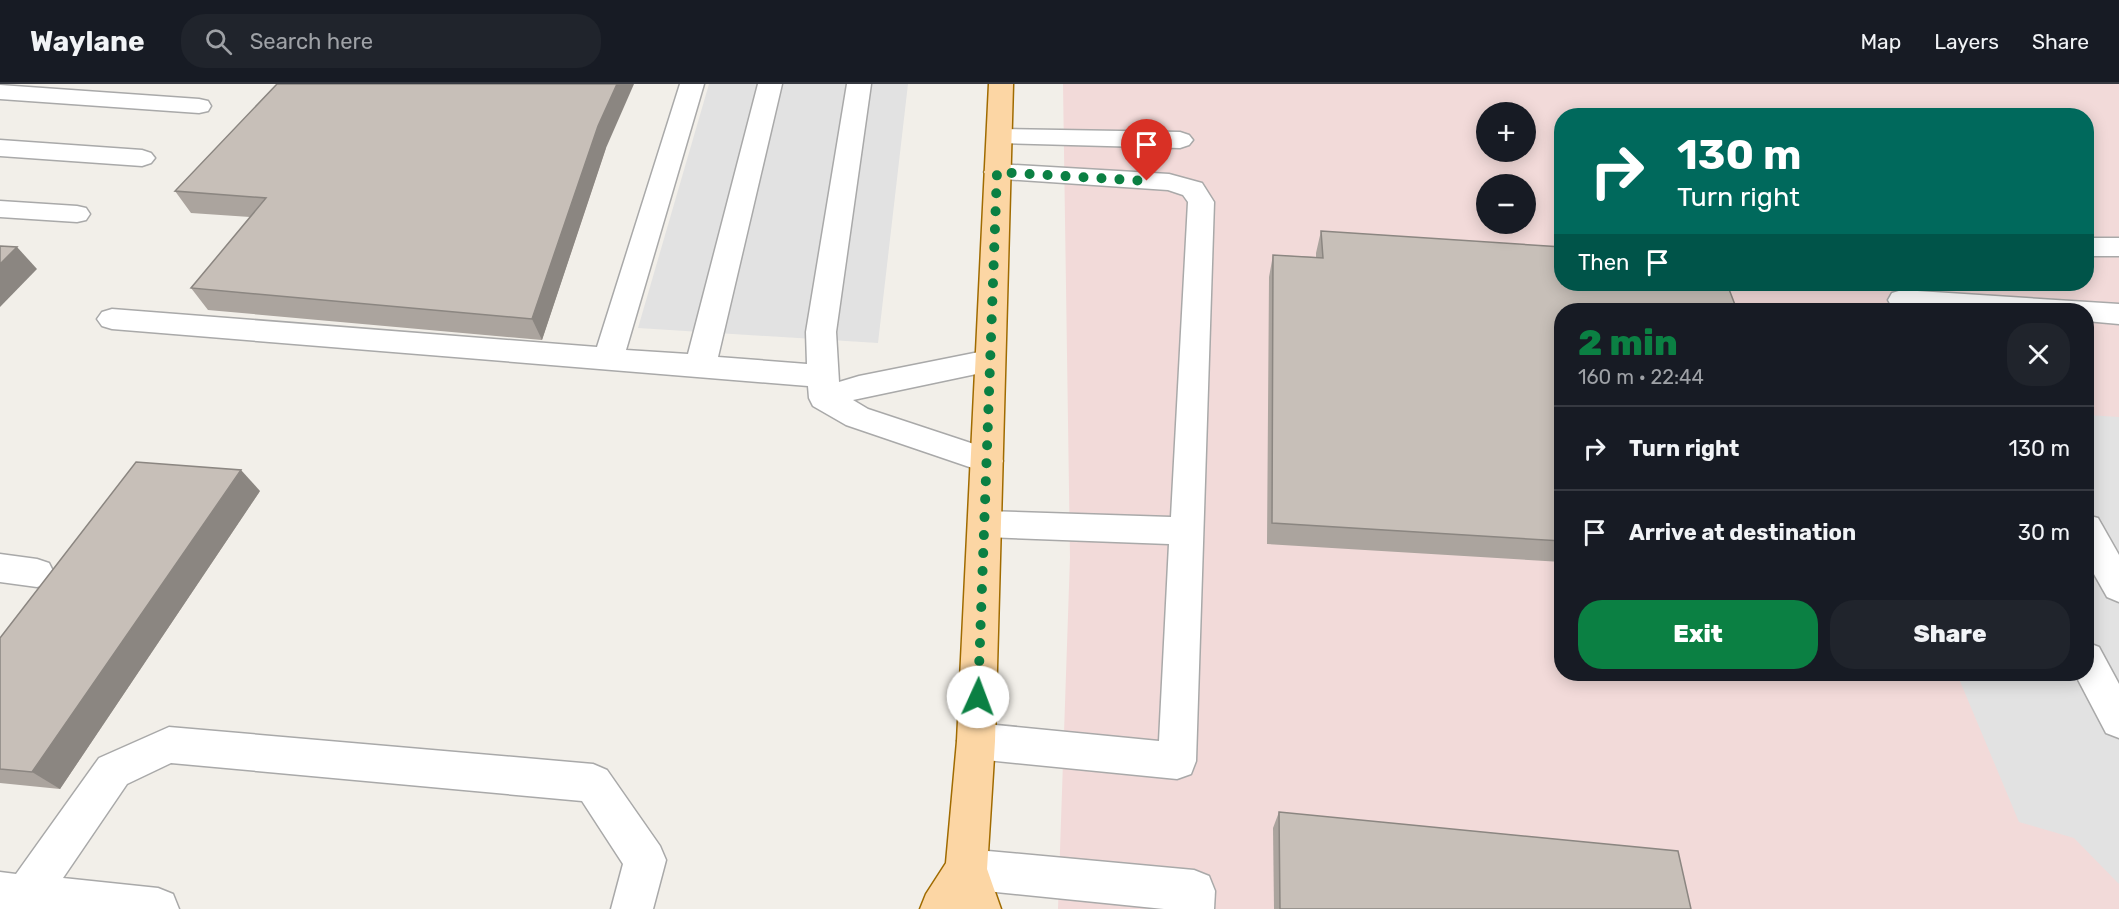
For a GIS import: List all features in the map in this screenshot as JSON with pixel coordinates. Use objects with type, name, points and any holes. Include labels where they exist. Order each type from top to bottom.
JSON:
[{"type":"main road","points":[[980,909],[966,869],[976,741],[1001,84]]},
{"type":"main road","points":[[940,909],[966,869]]},
{"type":"street","points":[[609,357],[692,84]]},
{"type":"street","points":[[701,364],[770,84]]},
{"type":"street","points":[[859,84],[821,332],[824,387],[857,417],[987,461]]},
{"type":"street","points":[[0,92],[199,106]]},
{"type":"street","points":[[999,136],[1180,140]]},
{"type":"street","points":[[0,148],[142,158]]},
{"type":"street","points":[[976,741],[1177,761],[1201,202],[1192,189],[1169,182],[997,172]]},
{"type":"street","points":[[0,209],[77,214]]},
{"type":"street","points":[[2094,247],[2119,248]]},
{"type":"street","points":[[1902,298],[1934,303]]},
{"type":"street","points":[[2094,312],[2119,314]]},
{"type":"street","points":[[112,319],[701,364],[824,387],[859,387],[900,381],[989,362]]},
{"type":"street","points":[[985,524],[1187,531]]},
{"type":"street","points":[[2094,542],[2119,587]]},
{"type":"street","points":[[0,568],[37,573]]},
{"type":"street","points":[[2094,673],[2119,721]]},
{"type":"street","points":[[13,895],[112,771],[169,745],[593,783],[645,860],[632,909]]},
{"type":"street","points":[[966,869],[1194,891],[1193,909]]},
{"type":"street","points":[[13,895],[158,909]]},
{"type":"shaded area","points":[[709,84],[908,84],[878,343],[638,328]]},
{"type":"shaded area","points":[[1063,84],[2119,84],[2119,909],[1058,909],[1070,557]]},
{"type":"shaded area","points":[[2094,415],[2119,417],[2119,884],[2074,838],[2019,822],[1960,681],[2094,681]]},
{"type":"building","points":[[277,84],[617,84],[598,126],[532,319],[191,288],[266,198],[175,191]]},
{"type":"building","points":[[1321,231],[1554,246],[1554,291],[1730,291],[1734,303],[1554,303],[1554,541],[1272,523],[1273,255],[1323,258]]},
{"type":"building","points":[[0,246],[17,247],[0,264]]},
{"type":"building","points":[[136,462],[241,470],[32,772],[0,769],[0,638]]},
{"type":"building","points":[[1279,812],[1678,851],[1691,909],[1280,909]]},
{"type":"route","points":[[978,697],[997,172],[1147,181]]}]
